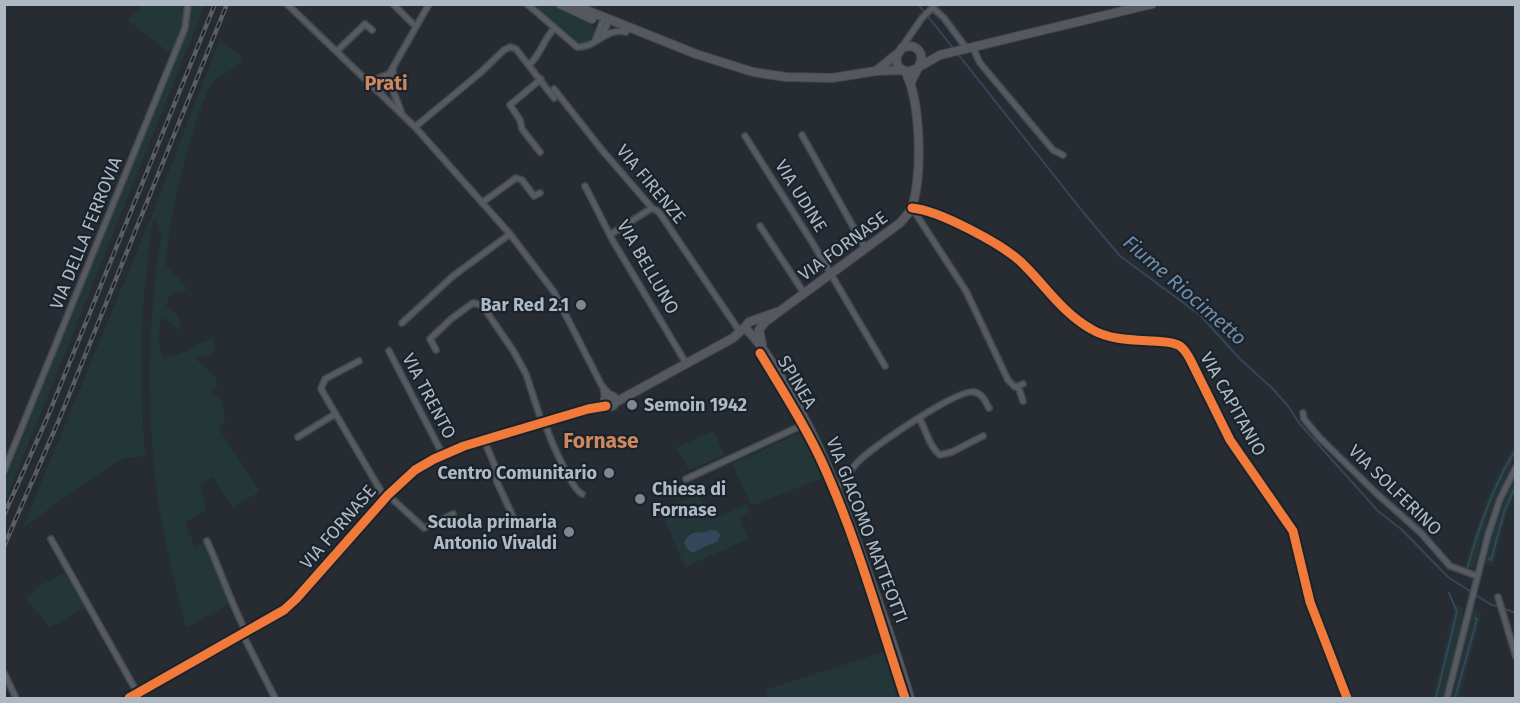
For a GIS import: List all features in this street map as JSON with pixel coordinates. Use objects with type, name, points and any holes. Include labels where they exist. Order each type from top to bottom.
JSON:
[{"type":"street","name":"VIA DELLA FERROVIA","points":[[4,471],[185,28],[188,4]]},
{"type":"street","points":[[286,4],[415,127],[510,234],[554,292],[609,400]]},
{"type":"street","points":[[393,4],[416,26]]},
{"type":"street","points":[[379,92],[429,4]]},
{"type":"street","points":[[528,4],[577,47],[587,46],[594,42],[606,22]]},
{"type":"street","points":[[560,4],[592,19],[600,34]]},
{"type":"street","points":[[571,4],[606,22],[723,64],[764,74],[832,78],[876,71],[904,71],[917,68],[940,55]]},
{"type":"street","points":[[904,71],[896,62],[899,51],[909,46],[919,51],[940,55],[949,54],[1152,4]]},
{"type":"street","points":[[876,71],[899,51],[922,18],[934,7],[1053,150],[1063,155]]},
{"type":"street","points":[[337,51],[364,24],[372,30]]},
{"type":"street","points":[[529,65],[539,57],[549,35],[555,28]]},
{"type":"street","points":[[600,34],[615,30],[654,42],[664,42]]},
{"type":"street","points":[[912,33],[921,61],[917,68]]},
{"type":"street","points":[[415,127],[504,50],[513,48],[541,79],[554,98]]},
{"type":"street","name":"VIA FORNASE","points":[[910,88],[917,68]]},
{"type":"street","name":"VIA FORNASE","points":[[129,699],[276,616],[291,605],[386,497],[415,470],[443,454],[630,395],[752,329],[900,223],[912,208],[917,182],[919,142],[910,88],[904,71]]},
{"type":"street","points":[[364,78],[376,79],[390,76]]},
{"type":"street","points":[[390,76],[394,93],[404,116]]},
{"type":"street","points":[[540,152],[522,129],[520,120],[510,105],[541,79]]},
{"type":"street","name":"VIA FIRENZE","points":[[554,89],[602,150],[652,208],[659,212],[752,329]]},
{"type":"street","points":[[802,135],[865,249]]},
{"type":"street","name":"VIA UDINE","points":[[745,136],[885,366]]},
{"type":"street","points":[[483,202],[516,178],[522,180],[534,196],[540,193]]},
{"type":"street","name":"VIA BELLUNO","points":[[585,186],[687,363]]},
{"type":"street","points":[[611,234],[652,208]]},
{"type":"street","points":[[912,208],[963,285],[1008,380],[1012,385],[1020,385],[1023,401]]},
{"type":"street","name":"VIA CAPITANIO","points":[[912,208],[946,219],[1010,252],[1059,304],[1090,329],[1110,337],[1173,343],[1183,349],[1230,440],[1293,531],[1310,602],[1347,699]]},
{"type":"street","points":[[760,226],[804,293]]},
{"type":"street","points":[[402,323],[453,276],[510,234]]},
{"type":"street","points":[[436,350],[429,339],[460,311],[473,303],[479,303],[514,352],[526,374],[544,422],[572,482],[582,494]]},
{"type":"street","name":"VIA GIACOMO MATTEOTTI","points":[[752,329],[807,423],[827,463],[879,602],[910,699]]},
{"type":"street","name":"VIA TRENTO","points":[[389,351],[443,454]]},
{"type":"street","points":[[359,361],[322,382],[321,389],[335,414],[386,497],[424,528],[453,514]]},
{"type":"street","points":[[837,489],[862,458],[919,418],[965,392],[982,396],[989,408]]},
{"type":"street","name":"VIA SOLFERINO","points":[[1303,413],[1304,419],[1320,438],[1381,498],[1421,533],[1450,566],[1477,576]]},
{"type":"street","points":[[298,437],[335,414]]},
{"type":"street","points":[[919,418],[934,449],[940,455],[952,452],[983,436]]},
{"type":"street","points":[[686,479],[807,423]]},
{"type":"street","points":[[484,440],[497,471],[497,482],[516,523]]},
{"type":"street","points":[[1447,699],[1495,511],[1515,467]]},
{"type":"street","points":[[51,539],[138,694]]},
{"type":"street","points":[[207,541],[228,589],[232,605],[275,699]]},
{"type":"street","points":[[1498,597],[1515,657]]},
{"type":"street","points":[[4,673],[16,699]]},
{"type":"shaded area","points":[[142,5],[205,5],[5,502],[5,481],[175,57],[128,20]]},
{"type":"shaded area","points":[[533,5],[557,5],[586,18],[595,29],[592,36],[588,42],[582,44],[574,42]]},
{"type":"shaded area","points":[[219,41],[244,58],[238,66],[212,84],[203,101],[193,132],[176,197],[165,264],[188,289],[170,294],[166,306],[179,317],[180,331],[168,321],[160,318],[159,345],[163,357],[170,357],[213,339],[215,348],[210,355],[196,359],[215,377],[218,386],[211,391],[222,402],[225,422],[218,427],[260,491],[233,508],[213,477],[200,485],[206,505],[204,511],[185,523],[195,548],[205,542],[231,603],[186,628],[159,508],[152,440],[151,337],[161,235],[154,218],[144,292],[142,339],[145,456],[125,458],[113,464],[23,527],[154,210]]},
{"type":"shaded area","points":[[713,431],[725,455],[689,470],[676,448]]},
{"type":"shaded area","points":[[800,433],[806,434],[821,464],[817,466],[823,478],[751,504],[732,464]]},
{"type":"shaded area","points":[[1515,445],[1511,465],[1489,515],[1474,569],[1465,566],[1492,488]]},
{"type":"shaded area","points":[[1515,476],[1515,492],[1494,562],[1490,566],[1486,562],[1491,540]]},
{"type":"shaded area","points":[[698,494],[711,521],[746,504],[749,512],[739,517],[748,539],[685,567],[661,511]]},
{"type":"shaded area","points":[[64,573],[85,607],[49,628],[26,597],[36,592],[35,588]]},
{"type":"shaded area","points":[[1455,605],[1463,608],[1462,619],[1443,698],[1433,698]]},
{"type":"shaded area","points":[[1473,611],[1482,613],[1459,698],[1452,698]]},
{"type":"shaded area","points":[[889,650],[907,698],[768,698],[765,690]]},
{"type":"water","points":[[711,530],[717,531],[720,535],[717,542],[693,553],[688,550],[684,543],[689,535]]},
{"type":"waterway","name":"Fiume Riocimetto","points":[[918,4],[954,49]]},
{"type":"waterway","name":"Fiume Riocimetto","points":[[957,53],[1120,256],[1200,315],[1240,359],[1272,388],[1299,423],[1378,511],[1401,529],[1448,577],[1490,604],[1516,613]]},
{"type":"waterway","points":[[1467,569],[1487,507],[1516,449]]},
{"type":"waterway","points":[[1489,559],[1491,560],[1504,512],[1516,485]]},
{"type":"waterway","points":[[1436,698],[1457,612],[1449,593]]},
{"type":"waterway","points":[[1455,698],[1477,619],[1475,618]]},
{"type":"railway","points":[[4,515],[48,416],[215,4]]},
{"type":"railway","points":[[4,546],[59,420],[227,4]]},
{"type":"cycle path","points":[[912,208],[938,215],[972,230],[1003,249],[1025,266],[1072,316],[1098,333],[1121,339],[1170,342],[1183,349],[1230,440],[1293,531],[1310,602],[1347,698]]},
{"type":"cycle path","name":"SPINEA","points":[[760,353],[807,433],[834,489],[905,698]]},
{"type":"cycle path","points":[[129,698],[284,610],[388,495],[415,470],[464,446],[588,409],[606,406]]},
{"type":"place","name":"Bar Red 2.1","points":[[581,305]]},
{"type":"place","name":"Semoin 1942","points":[[632,405]]},
{"type":"place","name":"Centro Comunitario","points":[[609,473]]},
{"type":"place","name":"Chiesa di Fornase","points":[[640,499]]},
{"type":"place","name":"Scuola primaria Antonio Vivaldi","points":[[569,532]]},
{"type":"district","name":"Prati","points":[[386,83]]},
{"type":"district","name":"Fornase","points":[[601,441]]}]
